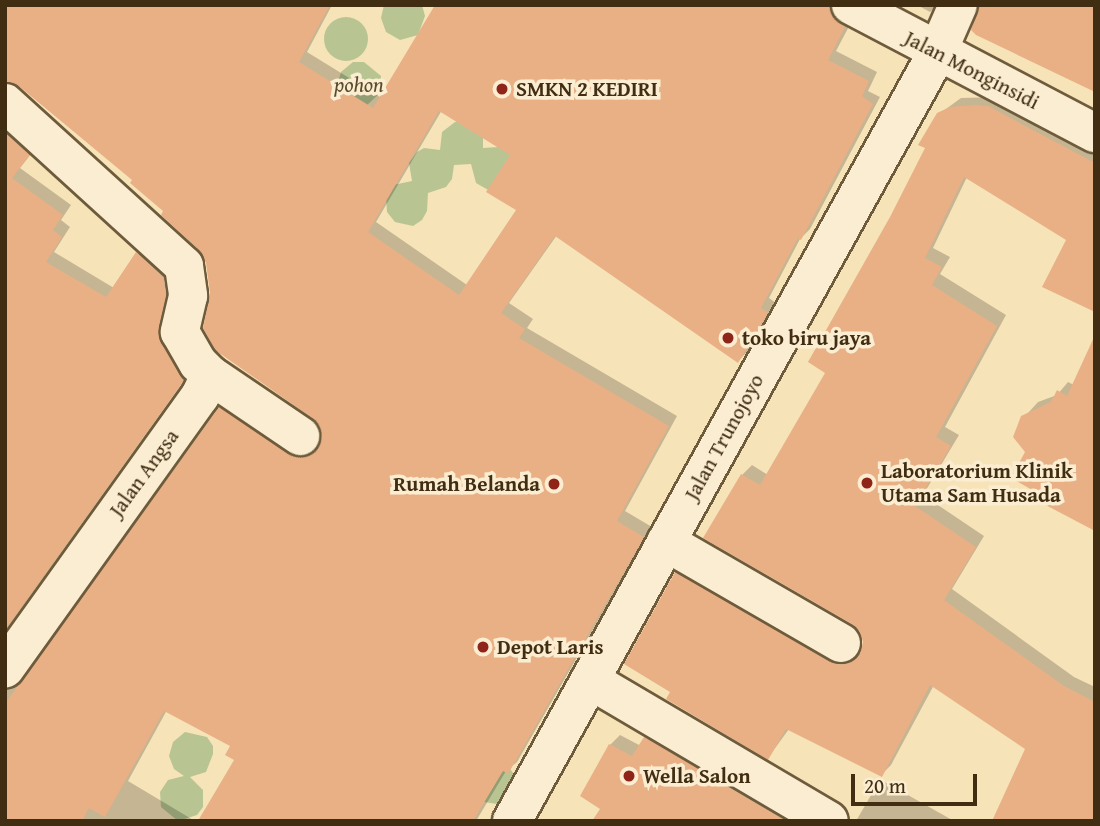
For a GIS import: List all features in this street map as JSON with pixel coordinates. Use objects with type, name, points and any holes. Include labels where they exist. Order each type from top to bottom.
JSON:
[{"type":"street","name":"Jalan Monginsidi","points":[[850,5],[937,53],[1095,133]]},
{"type":"street","name":"Jalan Trunojoyo","points":[[512,821],[937,53],[958,5]]},
{"type":"street","points":[[5,103],[184,267],[188,296],[180,332],[198,363],[210,375],[300,436]]},
{"type":"street","name":"Jalan Angsa","points":[[5,668],[200,396],[210,375]]},
{"type":"street","points":[[666,542],[841,643]]},
{"type":"street","points":[[590,680],[829,821]]},
{"type":"green space","name":"pohon","points":[[384,5],[422,5],[425,16],[418,35],[400,40],[386,32],[381,18]]},
{"type":"green space","name":"pohon","points":[[346,17],[355,18],[362,23],[367,30],[367,48],[362,55],[355,60],[346,61],[337,60],[330,55],[325,48],[324,39],[325,30],[330,23],[337,18]]},
{"type":"green space","name":"pohon","points":[[353,62],[364,62],[381,76],[380,93],[365,107],[337,86],[341,72]]},
{"type":"green space","points":[[455,122],[466,122],[483,135],[483,148],[498,147],[509,151],[514,160],[490,191],[476,183],[471,164],[454,165],[452,179],[446,187],[428,193],[427,211],[422,220],[413,226],[395,222],[387,212],[386,196],[393,185],[412,181],[409,163],[417,152],[424,148],[440,150],[442,132]]},
{"type":"green space","points":[[185,732],[207,737],[213,746],[213,754],[206,772],[190,777],[203,790],[203,807],[197,815],[178,821],[161,807],[160,792],[168,780],[184,776],[174,769],[169,756],[173,742]]},
{"type":"green space","points":[[507,765],[513,773],[514,781],[507,799],[497,804],[484,802],[446,779]]},
{"type":"building","points":[[5,5],[330,5],[299,62],[373,108],[435,5],[829,5],[833,17],[845,27],[828,60],[869,81],[862,96],[873,104],[801,240],[798,238],[761,308],[768,313],[738,363],[555,236],[501,313],[525,329],[519,338],[669,426],[617,521],[644,537],[508,774],[503,771],[473,821],[198,821],[234,760],[225,755],[230,746],[164,711],[105,817],[89,808],[82,821],[5,821],[5,704],[219,407],[298,458],[309,456],[318,449],[322,437],[319,426],[312,418],[215,350],[203,328],[210,293],[206,263],[199,250],[161,215],[163,211],[130,183],[132,180],[20,87],[5,82]],"holes":[[[439,111],[510,155],[486,192],[516,210],[459,295],[368,232]]]},
{"type":"building","points":[[979,5],[1095,5],[1095,92],[976,35],[971,30]]},
{"type":"building","points":[[988,106],[1095,163],[1095,312],[1042,287],[1066,240],[964,177],[925,258],[942,267],[932,285],[997,326],[936,437],[951,446],[915,506],[976,547],[944,600],[1064,686],[1095,702],[1095,821],[992,821],[1025,749],[930,685],[882,777],[786,729],[768,760],[666,699],[670,692],[624,664],[675,572],[830,662],[842,665],[851,662],[860,654],[863,642],[860,632],[852,624],[703,538],[741,474],[760,485],[825,373],[808,362],[890,217],[925,148],[918,145],[937,113],[950,107]]},
{"type":"building","points":[[5,133],[30,155],[12,178],[63,215],[53,230],[62,237],[46,262],[106,297],[136,252],[163,277],[166,295],[159,327],[161,342],[184,380],[5,630]]},
{"type":"building","points":[[1095,335],[1095,531],[1038,501],[1041,495],[1011,478],[1025,452],[1013,437],[1021,416],[1051,402],[1057,390],[1067,396]]},
{"type":"building","name":"Wella Salon","points":[[644,737],[786,821],[592,821],[600,809],[580,796],[609,744],[632,756]]},
{"type":"place","name":"SMKN 2 KEDIRI","points":[[502,89]]},
{"type":"place","name":"toko biru jaya","points":[[728,338]]},
{"type":"place","name":"Laboratorium Klinik Utama Sam Husada","points":[[867,483]]},
{"type":"place","name":"Rumah Belanda","points":[[554,484]]},
{"type":"place","name":"Depot Laris","points":[[483,647]]},
{"type":"place","name":"Wella Salon","points":[[629,776]]}]
